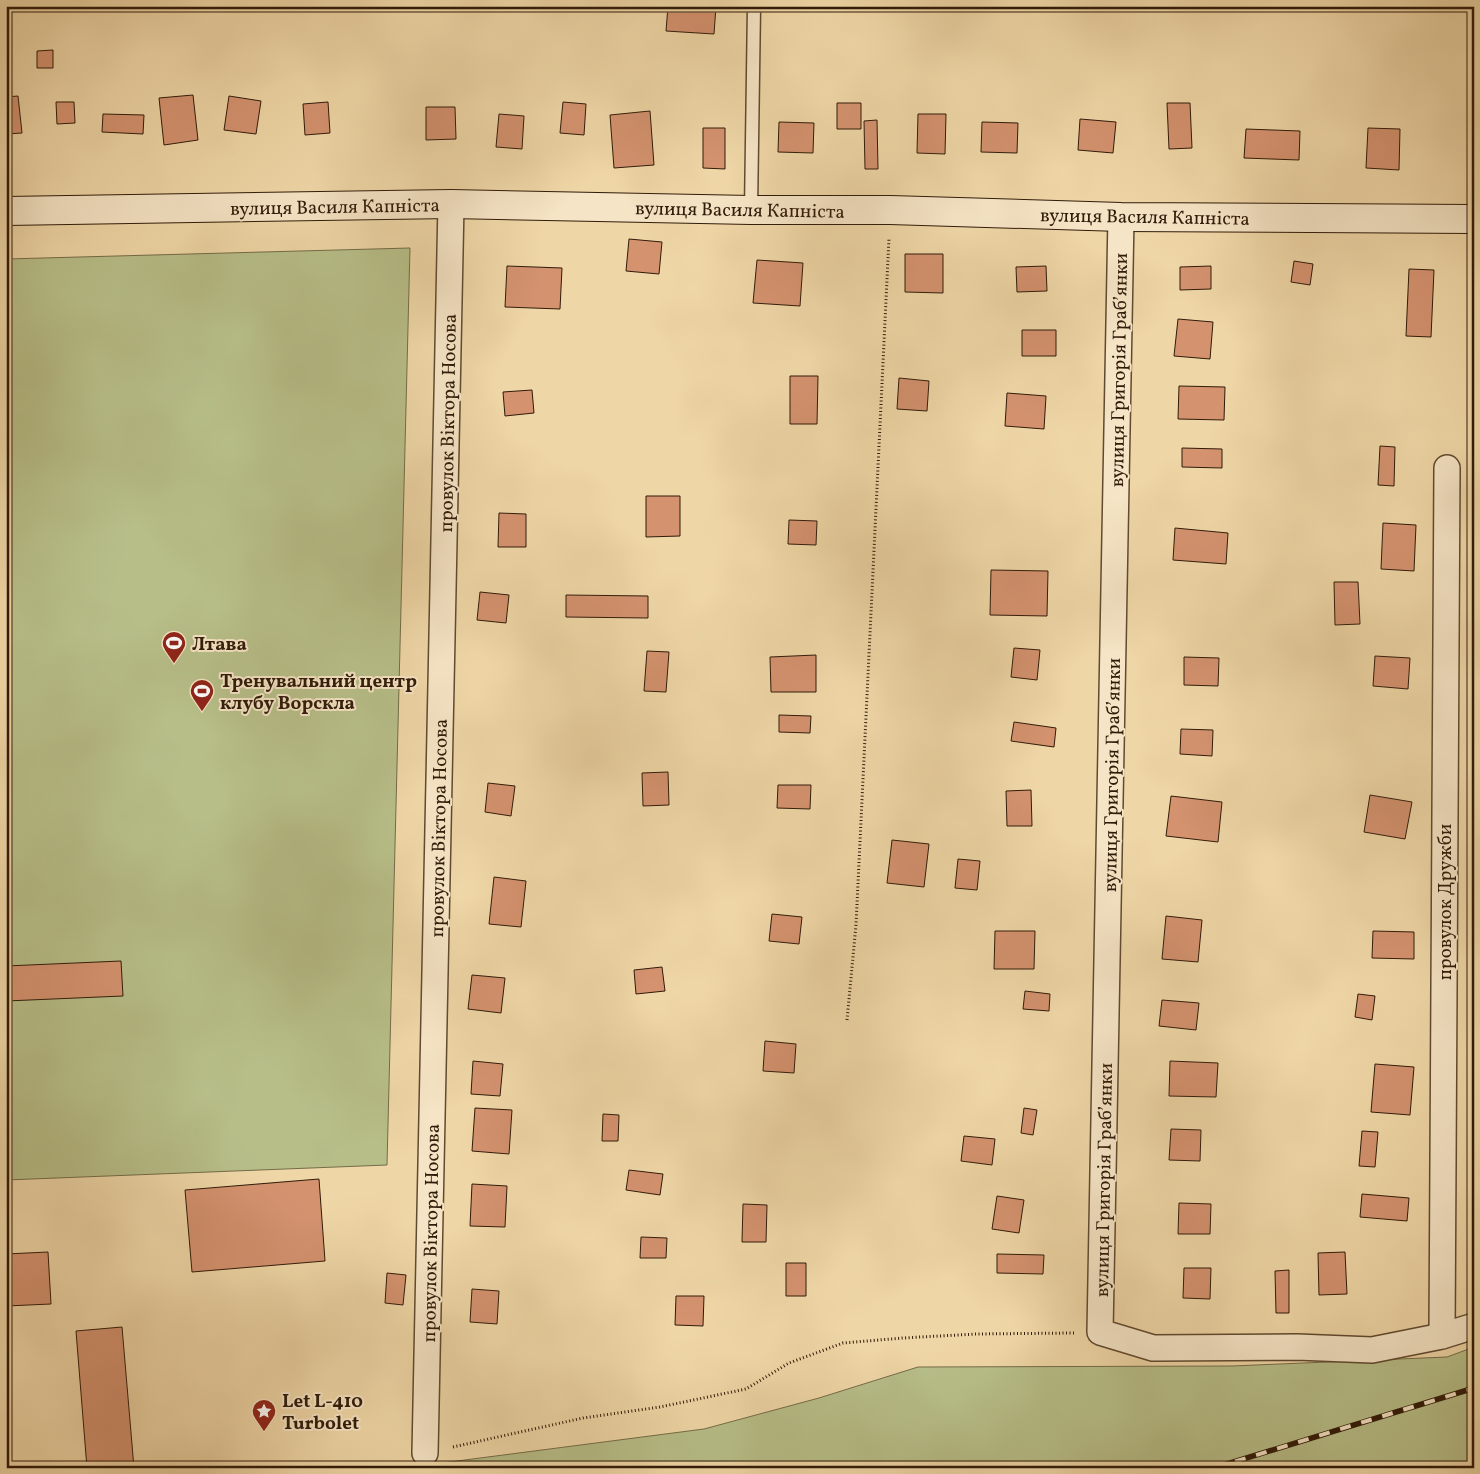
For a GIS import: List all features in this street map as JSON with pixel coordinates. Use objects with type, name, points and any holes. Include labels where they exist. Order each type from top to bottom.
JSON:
[{"type":"street","name":"вулиця Василя Капніста","points":[[6,211],[451,204],[751,210],[890,210],[1121,217],[1474,219]]},
{"type":"street","name":"провулок Віктора Носова","points":[[425,1453],[451,204]]},
{"type":"street","name":"вулиця Григорія Грабʼянки","points":[[1100,1332],[1121,217]]},
{"type":"street","name":"провулок Дружби","points":[[1442,1336],[1447,468]]},
{"type":"street","points":[[1100,1332],[1154,1348],[1297,1347],[1372,1350],[1442,1336],[1474,1326]]},
{"type":"lane","points":[[751,210],[754,6]]},
{"type":"path","points":[[847,1020],[856,925],[890,210]]},
{"type":"path","points":[[425,1453],[582,1418],[660,1407],[746,1389],[789,1364],[843,1343],[976,1334],[1100,1332]]},
{"type":"green space","name":"Тренувальний центр клубу Ворскла","points":[[410,248],[387,1165],[6,1180],[6,259]]},
{"type":"green space","points":[[1474,1347],[1474,1468],[403,1468],[704,1429],[819,1398],[918,1367],[1232,1366],[1447,1357]]},
{"type":"building","points":[[668,6],[716,6],[714,34],[666,31]]},
{"type":"building","points":[[53,50],[53,68],[37,68],[37,51]]},
{"type":"building","points":[[193,95],[198,140],[164,145],[159,98]]},
{"type":"building","points":[[18,96],[22,133],[6,134],[6,97]]},
{"type":"building","points":[[229,96],[261,101],[256,134],[224,130]]},
{"type":"building","points":[[56,102],[74,102],[75,123],[57,124]]},
{"type":"building","points":[[328,102],[330,133],[305,135],[303,104]]},
{"type":"building","points":[[563,102],[586,104],[584,135],[560,133]]},
{"type":"building","points":[[837,103],[861,103],[861,129],[837,129]]},
{"type":"building","points":[[1167,103],[1190,103],[1192,148],[1169,149]]},
{"type":"building","points":[[426,107],[455,107],[456,139],[426,140]]},
{"type":"building","points":[[650,111],[654,165],[614,168],[610,115]]},
{"type":"building","points":[[103,114],[144,115],[143,134],[102,132]]},
{"type":"building","points":[[499,114],[524,116],[522,149],[496,147]]},
{"type":"building","points":[[918,114],[946,114],[945,154],[917,153]]},
{"type":"building","points":[[1080,119],[1116,122],[1113,153],[1078,150]]},
{"type":"building","points":[[877,120],[878,169],[865,169],[864,121]]},
{"type":"building","points":[[779,122],[814,123],[813,153],[778,152]]},
{"type":"building","points":[[982,122],[1018,123],[1017,153],[981,152]]},
{"type":"building","points":[[703,128],[725,128],[725,169],[703,168]]},
{"type":"building","points":[[1368,128],[1400,129],[1399,170],[1366,168]]},
{"type":"building","points":[[1246,129],[1300,131],[1299,160],[1244,158]]},
{"type":"building","points":[[629,239],[662,242],[659,274],[626,271]]},
{"type":"building","points":[[905,254],[943,254],[943,293],[905,292]]},
{"type":"building","points":[[757,260],[803,263],[800,306],[753,303]]},
{"type":"building","points":[[1294,261],[1313,264],[1310,285],[1291,282]]},
{"type":"building","points":[[507,266],[562,268],[560,309],[505,307]]},
{"type":"building","points":[[1046,266],[1047,291],[1017,292],[1016,267]]},
{"type":"building","points":[[1211,266],[1211,289],[1180,290],[1180,267]]},
{"type":"building","points":[[1409,269],[1434,270],[1431,337],[1406,336]]},
{"type":"building","points":[[1178,319],[1213,322],[1210,359],[1174,356]]},
{"type":"building","points":[[1022,330],[1056,330],[1056,356],[1022,356]]},
{"type":"building","points":[[790,376],[818,376],[817,424],[790,424]]},
{"type":"building","points":[[899,378],[929,381],[927,411],[897,409]]},
{"type":"building","points":[[1179,386],[1225,387],[1224,420],[1178,419]]},
{"type":"building","points":[[532,390],[534,413],[505,416],[503,392]]},
{"type":"building","points":[[1007,393],[1046,396],[1044,429],[1005,426]]},
{"type":"building","points":[[1380,446],[1395,447],[1394,486],[1378,485]]},
{"type":"building","points":[[1182,448],[1222,449],[1222,468],[1182,467]]},
{"type":"building","points":[[646,496],[680,496],[680,536],[646,537]]},
{"type":"building","points":[[499,513],[526,514],[526,547],[498,547]]},
{"type":"building","points":[[789,520],[817,521],[816,545],[788,544]]},
{"type":"building","points":[[1383,523],[1416,525],[1414,571],[1381,569]]},
{"type":"building","points":[[1175,528],[1228,533],[1226,564],[1173,560]]},
{"type":"building","points":[[991,570],[1048,571],[1047,616],[990,615]]},
{"type":"building","points":[[1334,582],[1358,582],[1360,624],[1335,625]]},
{"type":"building","points":[[480,592],[509,595],[506,623],[477,620]]},
{"type":"building","points":[[566,595],[648,596],[648,618],[566,617]]},
{"type":"building","points":[[1014,648],[1040,650],[1037,680],[1011,677]]},
{"type":"building","points":[[647,651],[669,652],[666,692],[644,691]]},
{"type":"building","points":[[816,655],[816,692],[771,692],[770,657]]},
{"type":"building","points":[[1375,656],[1410,658],[1408,689],[1373,686]]},
{"type":"building","points":[[1184,657],[1219,658],[1218,686],[1184,685]]},
{"type":"building","points":[[779,715],[811,716],[810,733],[779,732]]},
{"type":"building","points":[[1014,722],[1056,728],[1054,747],[1011,741]]},
{"type":"building","points":[[1181,729],[1213,730],[1212,756],[1180,754]]},
{"type":"building","points":[[668,772],[669,805],[643,806],[642,773]]},
{"type":"building","points":[[488,783],[515,786],[511,816],[485,812]]},
{"type":"building","points":[[778,785],[811,785],[810,809],[777,808]]},
{"type":"building","points":[[1031,790],[1032,826],[1007,826],[1006,791]]},
{"type":"building","points":[[1370,795],[1412,802],[1405,839],[1364,832]]},
{"type":"building","points":[[1171,796],[1222,802],[1218,842],[1166,836]]},
{"type":"building","points":[[892,840],[929,844],[924,887],[887,883]]},
{"type":"building","points":[[958,859],[980,861],[977,890],[955,888]]},
{"type":"building","points":[[494,877],[526,881],[521,927],[489,924]]},
{"type":"building","points":[[772,914],[802,917],[799,944],[769,941]]},
{"type":"building","points":[[1166,916],[1202,920],[1198,962],[1162,959]]},
{"type":"building","points":[[995,931],[1035,931],[1034,969],[994,969]]},
{"type":"building","points":[[1373,931],[1414,932],[1414,959],[1372,958]]},
{"type":"building","points":[[121,961],[123,996],[6,1001],[6,966]]},
{"type":"building","points":[[662,967],[665,991],[636,994],[634,970]]},
{"type":"building","points":[[472,975],[505,978],[501,1013],[468,1009]]},
{"type":"building","points":[[1025,991],[1050,994],[1049,1011],[1023,1009]]},
{"type":"building","points":[[1358,994],[1375,996],[1372,1020],[1355,1017]]},
{"type":"building","points":[[1162,1000],[1199,1003],[1196,1030],[1159,1026]]},
{"type":"building","points":[[765,1041],[796,1044],[794,1073],[763,1071]]},
{"type":"building","points":[[473,1061],[503,1064],[500,1096],[471,1094]]},
{"type":"building","points":[[1170,1061],[1218,1063],[1216,1097],[1169,1096]]},
{"type":"building","points":[[1375,1064],[1414,1067],[1410,1115],[1371,1112]]},
{"type":"building","points":[[475,1108],[512,1110],[509,1154],[472,1151]]},
{"type":"building","points":[[1024,1108],[1037,1110],[1033,1135],[1021,1133]]},
{"type":"building","points":[[603,1114],[619,1115],[618,1141],[602,1141]]},
{"type":"building","points":[[1171,1129],[1201,1130],[1200,1161],[1169,1160]]},
{"type":"building","points":[[1362,1131],[1378,1132],[1375,1167],[1359,1166]]},
{"type":"building","points":[[964,1136],[995,1139],[992,1165],[961,1161]]},
{"type":"building","points":[[1474,1157],[1474,1174],[1471,1173]]},
{"type":"building","points":[[629,1170],[663,1174],[660,1195],[626,1190]]},
{"type":"building","points":[[319,1179],[325,1261],[192,1272],[185,1190]]},
{"type":"building","points":[[472,1184],[507,1186],[505,1227],[470,1226]]},
{"type":"building","points":[[1362,1194],[1409,1198],[1407,1221],[1360,1217]]},
{"type":"building","points":[[997,1196],[1024,1200],[1019,1233],[992,1229]]},
{"type":"building","points":[[1179,1203],[1211,1204],[1210,1234],[1178,1234]]},
{"type":"building","points":[[743,1204],[767,1205],[766,1242],[742,1242]]},
{"type":"building","points":[[641,1237],[667,1238],[666,1258],[640,1258]]},
{"type":"building","points":[[48,1252],[51,1304],[6,1306],[6,1254]]},
{"type":"building","points":[[1345,1252],[1347,1294],[1319,1295],[1318,1253]]},
{"type":"building","points":[[997,1254],[1044,1255],[1043,1274],[997,1273]]},
{"type":"building","points":[[786,1263],[806,1263],[806,1296],[786,1296]]},
{"type":"building","points":[[1184,1268],[1211,1268],[1210,1299],[1183,1298]]},
{"type":"building","points":[[1289,1270],[1289,1313],[1276,1313],[1275,1271]]},
{"type":"building","points":[[387,1273],[406,1275],[403,1305],[385,1303]]},
{"type":"building","points":[[472,1289],[499,1291],[497,1324],[470,1322]]},
{"type":"building","points":[[676,1296],[704,1296],[703,1326],[675,1325]]},
{"type":"building","points":[[122,1327],[134,1468],[87,1468],[76,1331]]},
{"type":"railway","points":[[1214,1468],[1474,1388]]},
{"type":"place","name":"Лтава","points":[[174,664]]},
{"type":"place","name":"Тренувальний центр клубу Ворскла","points":[[202,712]]},
{"type":"place","name":"Let L-410 Turbolet","points":[[264,1432]]}]
